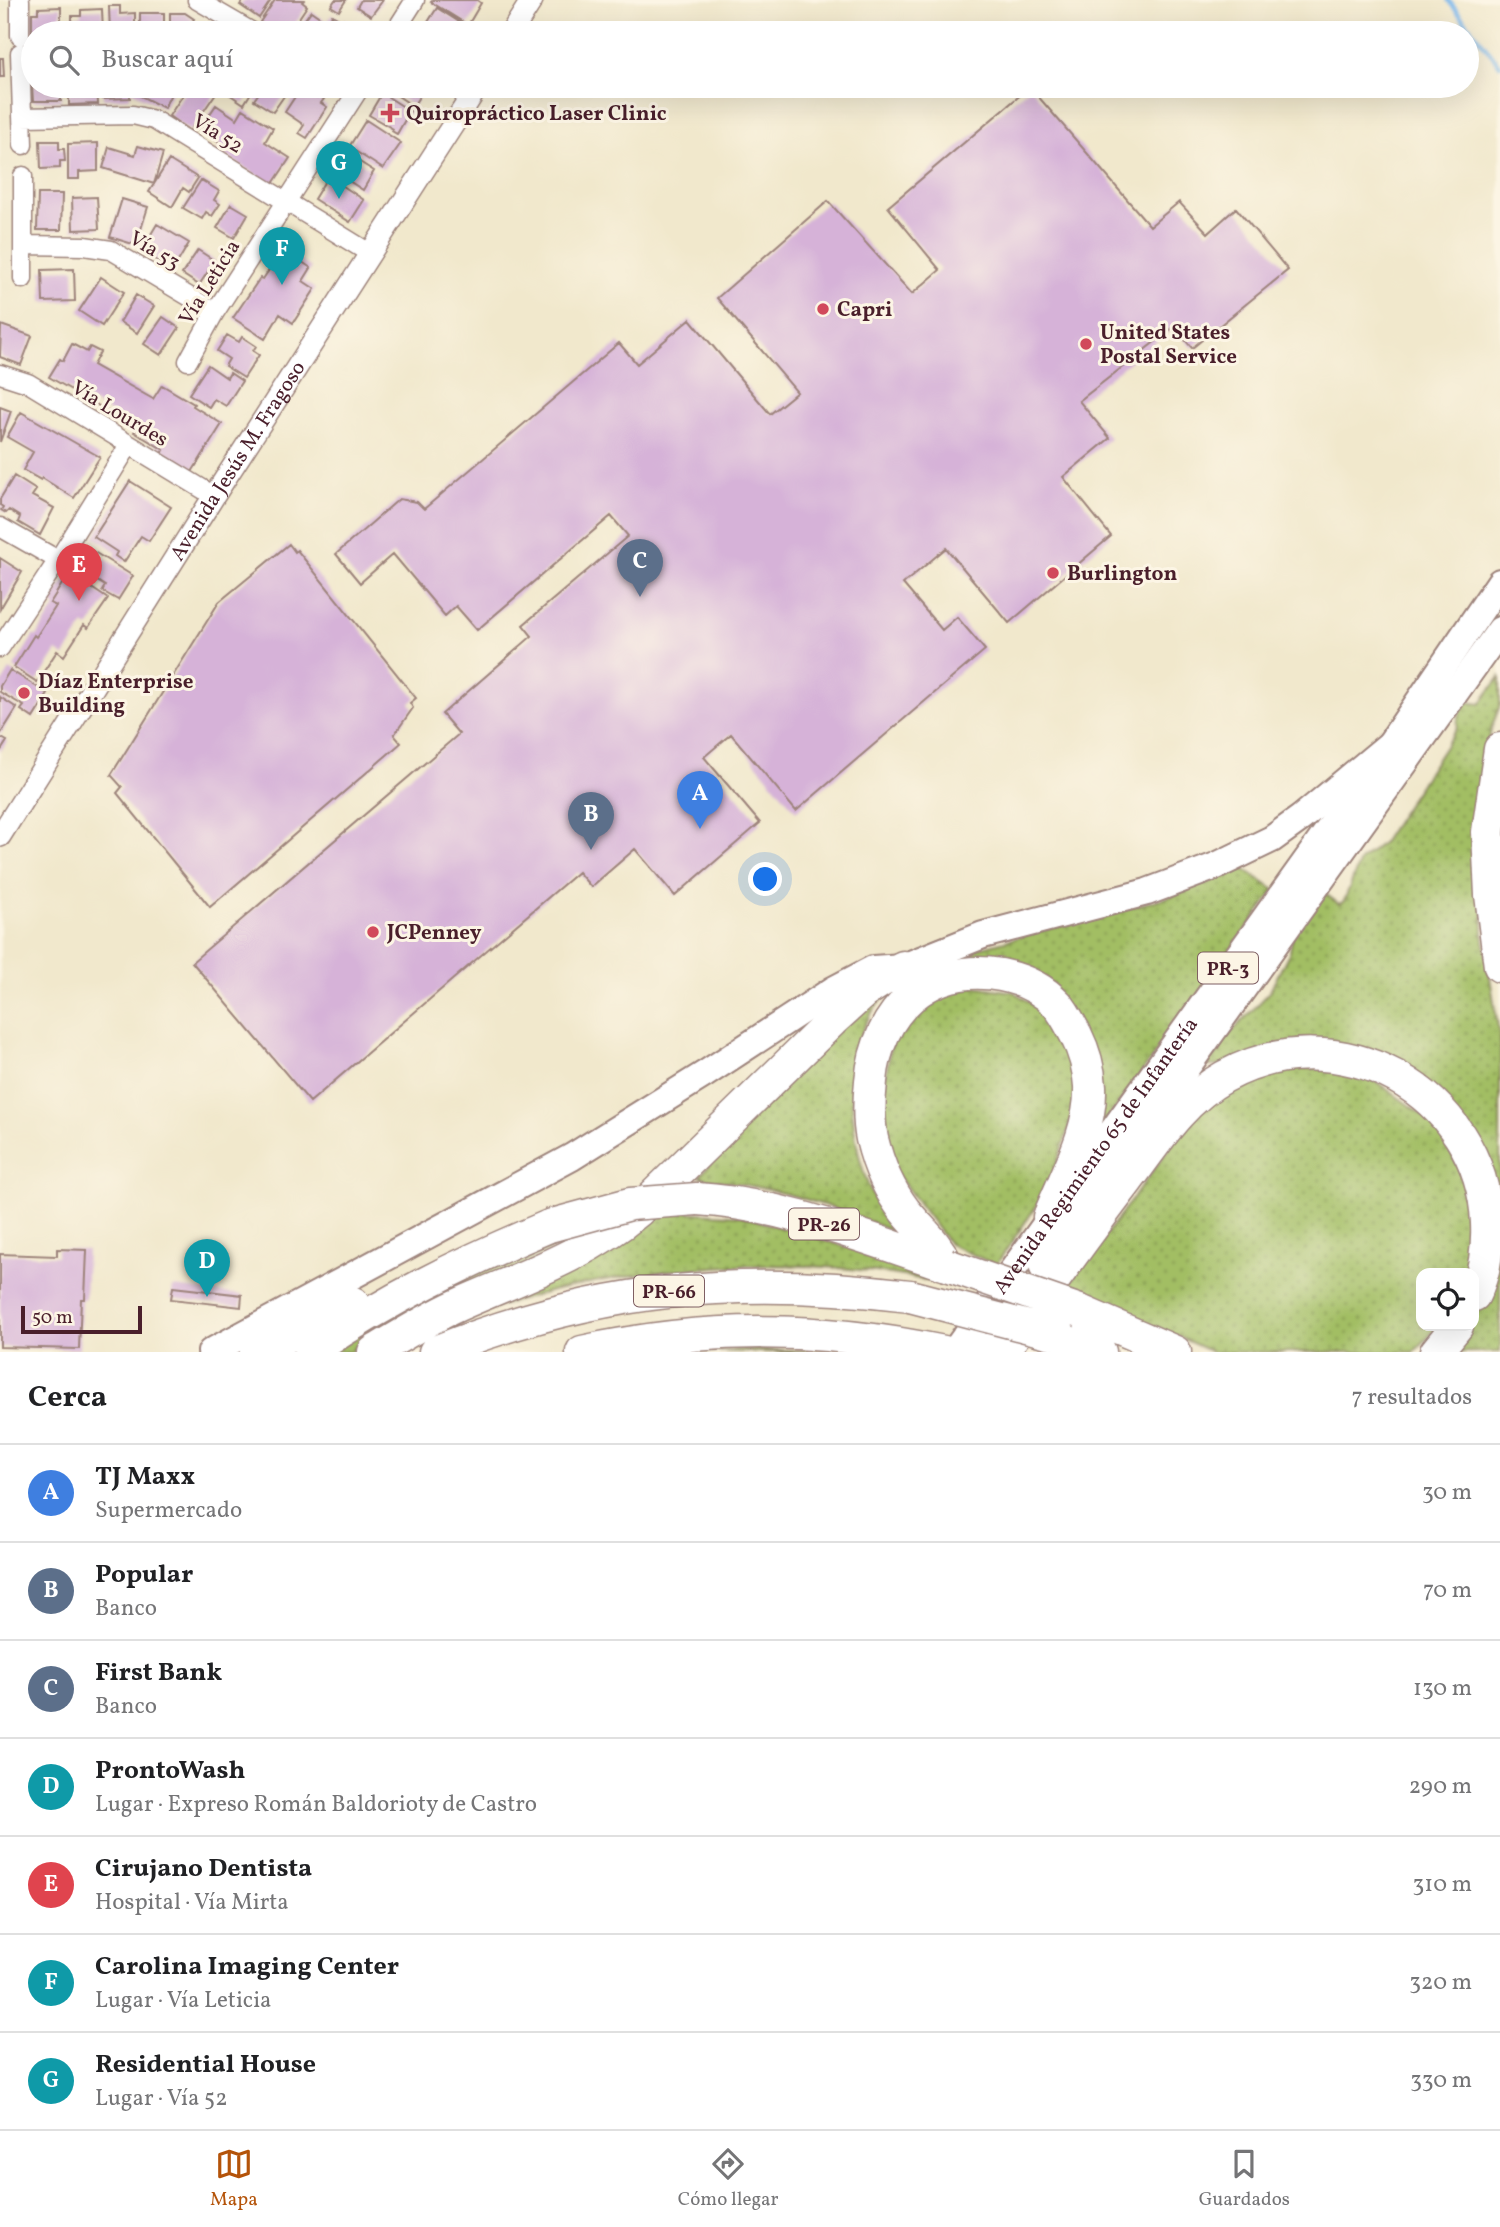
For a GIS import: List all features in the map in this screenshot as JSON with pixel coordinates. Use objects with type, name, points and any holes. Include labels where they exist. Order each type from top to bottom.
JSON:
[{"type":"highway","points":[[1500,749],[1488,832],[1491,895],[1500,966]]},
{"type":"highway","points":[[374,1352],[457,1306],[565,1260],[619,1227],[864,992],[904,967]]},
{"type":"highway","points":[[947,1265],[939,1247],[903,1209],[890,1187],[872,1137],[869,1107],[876,1051],[885,1028],[911,996],[930,984],[954,974],[970,972],[1006,976],[1041,990],[1056,1003],[1069,1021],[1087,1064],[1090,1087],[1088,1115],[1049,1217]]},
{"type":"highway","points":[[1002,1352],[1084,1238],[1182,1112],[1222,1077],[1243,1067],[1296,1055],[1326,1055],[1375,1065],[1413,1084],[1454,1127],[1478,1172],[1484,1191],[1487,1215],[1485,1260],[1479,1279]]},
{"type":"highway","name":"PR-26","points":[[310,1352],[371,1312],[419,1285],[549,1226],[630,1205],[697,1199],[745,1204],[809,1219],[1080,1311],[1175,1352]]},
{"type":"highway","points":[[256,1352],[415,1271],[475,1259]]},
{"type":"highway","name":"PR-66","points":[[435,1352],[486,1331],[578,1306],[678,1290],[752,1285],[843,1288],[910,1296],[1060,1335],[1100,1352]]},
{"type":"highway","points":[[1436,1352],[1453,1331]]},
{"type":"highway","name":"PR-66","points":[[582,1352],[642,1341],[713,1333],[819,1332],[893,1341],[944,1352]]},
{"type":"main road","name":"Avenida Regimiento 65 de Infantería","points":[[954,1352],[1390,744],[1500,582]]},
{"type":"main road","name":"Avenida Regimiento 65 de Infantería","points":[[983,1352],[1500,630]]},
{"type":"main road","points":[[211,1352],[572,1157],[833,990],[873,969],[904,967],[983,935],[1147,892],[1216,866],[1272,839],[1390,744]]},
{"type":"street","points":[[20,0],[21,80]]},
{"type":"street","points":[[197,0],[233,21]]},
{"type":"street","points":[[402,21],[415,0]]},
{"type":"street","points":[[519,21],[532,0]]},
{"type":"street","points":[[21,98],[23,145]]},
{"type":"street","name":"Vía Leticia","points":[[188,361],[215,312],[287,203],[348,98]]},
{"type":"street","name":"Avenida Jesús M. Fragoso","points":[[0,836],[214,496],[470,98]]},
{"type":"street","name":"Vía 52","points":[[22,117],[132,115],[154,120],[371,254]]},
{"type":"street","points":[[23,176],[23,279]]},
{"type":"street","name":"Vía 53","points":[[24,246],[84,246],[111,250],[215,312]]},
{"type":"street","name":"Vía Lourdes","points":[[0,374],[28,383],[214,496]]},
{"type":"street","points":[[0,648],[129,445]]},
{"type":"street","points":[[0,527],[58,560]]},
{"type":"green space","points":[[1500,677],[1500,705],[1491,729],[1483,772],[1483,933],[1500,1040],[1500,1352],[1449,1352],[1464,1331],[1479,1331],[1479,1305],[1486,1289],[1495,1208],[1392,1059],[1209,1066],[1209,1060],[1217,1055],[1224,1040],[1269,993],[1290,951],[1294,927],[1323,892],[1339,904],[1344,901],[1360,861],[1382,843],[1457,728],[1463,708],[1468,702],[1480,704]]},
{"type":"green space","points":[[1244,869],[1275,890],[1103,1125],[1092,1118],[1092,1053],[987,959],[893,991],[873,1011],[861,1036],[854,1065],[854,1128],[868,1185],[879,1208],[906,1234],[905,1237],[806,1199],[699,1176],[744,1129],[749,1117],[860,1007],[960,953],[1172,896]]},
{"type":"green space","points":[[974,986],[1014,992],[1041,1010],[1067,1048],[1079,1097],[1048,1189],[996,1265],[949,1244],[893,1169],[881,1110],[892,1036],[930,997]]},
{"type":"green space","points":[[1271,1068],[1360,1070],[1438,1126],[1467,1184],[1472,1229],[1471,1250],[1466,1268],[1416,1268],[1416,1331],[1434,1331],[1414,1352],[1212,1352],[1091,1297],[1066,1289],[1199,1108]]},
{"type":"green space","points":[[686,1212],[742,1216],[937,1274],[931,1281],[886,1273],[793,1265],[698,1268],[605,1280],[560,1289],[458,1320],[589,1261],[644,1230],[662,1214]]},
{"type":"green space","points":[[586,1228],[525,1265],[391,1327],[350,1352],[321,1352],[437,1287]]},
{"type":"green space","points":[[744,1349],[844,1352],[667,1352]]},
{"type":"building","points":[[244,0],[271,0],[259,18],[240,5]]},
{"type":"building","points":[[275,0],[304,0],[302,2],[307,6],[297,21],[261,21]]},
{"type":"building","points":[[335,0],[346,0],[339,11],[331,6]]},
{"type":"building","points":[[361,0],[383,0],[371,16],[357,7]]},
{"type":"building","points":[[477,0],[481,3],[470,21],[462,21],[431,2]]},
{"type":"building","points":[[109,6],[120,6],[120,14],[135,13],[135,21],[110,21]]},
{"type":"building","points":[[61,7],[61,21],[32,21],[32,13],[38,13],[38,8]]},
{"type":"building","points":[[437,8],[458,21],[429,21]]},
{"type":"building","points":[[102,9],[102,21],[72,21],[72,16],[81,16],[81,10]]},
{"type":"building","points":[[311,11],[326,21],[304,21]]},
{"type":"building","points":[[140,13],[164,13],[164,21],[140,21]]},
{"type":"building","points":[[170,13],[185,13],[194,19],[193,21],[170,21]]},
{"type":"building","points":[[332,15],[339,19],[338,21],[328,21]]},
{"type":"building","points":[[0,58],[3,58],[4,77],[0,77]]},
{"type":"building","points":[[33,98],[61,98],[61,101],[33,101]]},
{"type":"building","points":[[69,98],[98,98],[98,104],[69,105]]},
{"type":"building","points":[[145,98],[169,98],[164,108]]},
{"type":"building","points":[[181,98],[213,98],[190,131],[169,116]]},
{"type":"building","points":[[235,98],[248,98],[244,104]]},
{"type":"building","points":[[255,98],[283,98],[273,112],[254,100]]},
{"type":"building","points":[[294,98],[322,98],[321,103],[327,107],[307,138],[299,133],[304,125],[285,112]]},
{"type":"building","name":"Quiropráctico Laser Clinic","points":[[379,98],[390,98],[410,111],[397,134],[369,115]]},
{"type":"building","points":[[401,98],[418,98],[413,106]]},
{"type":"building","points":[[1017,98],[1039,98],[1150,226],[1179,202],[1208,233],[1236,208],[1288,270],[1192,348],[1174,327],[1079,401],[1110,438],[1063,477],[1111,536],[1009,623],[946,548],[903,584],[942,630],[957,617],[985,650],[796,811],[731,734],[704,757],[760,823],[675,896],[635,849],[591,887],[578,872],[310,1102],[192,962],[459,734],[442,714],[532,636],[523,625],[628,536],[611,516],[477,630],[456,606],[445,616],[393,554],[360,583],[336,554],[399,499],[417,502],[424,509],[619,343],[637,364],[690,319],[770,414],[797,392],[717,298],[828,201],[912,294],[940,270],[888,207]]},
{"type":"building","points":[[216,105],[237,119],[243,109],[273,128],[265,142],[290,158],[272,185],[217,150],[221,144],[199,130]]},
{"type":"building","points":[[366,120],[401,143],[383,169],[349,147]]},
{"type":"building","points":[[40,141],[59,141],[59,149],[64,149],[65,161],[60,161],[60,168],[41,169]]},
{"type":"building","points":[[98,143],[98,171],[79,172],[79,179],[68,179],[68,144]]},
{"type":"building","points":[[138,146],[163,153],[154,184],[103,168],[109,147],[135,155]]},
{"type":"building","points":[[344,152],[374,171],[363,190],[332,170]]},
{"type":"building","points":[[169,160],[198,178],[189,192],[183,188],[172,207],[149,192]]},
{"type":"building","points":[[328,176],[364,200],[350,222],[314,199]]},
{"type":"building","points":[[201,180],[219,191],[214,200],[220,204],[212,216],[206,212],[202,219],[183,208]]},
{"type":"building","points":[[38,194],[62,194],[61,230],[37,230]]},
{"type":"building","points":[[97,197],[99,229],[73,230],[72,198]]},
{"type":"building","points":[[122,199],[148,207],[136,245],[110,237]]},
{"type":"building","points":[[231,204],[248,214],[234,238],[217,228]]},
{"type":"building","points":[[157,224],[189,243],[173,270],[141,251]]},
{"type":"building","points":[[283,249],[311,268],[303,281],[315,289],[293,323],[280,314],[265,339],[233,318]]},
{"type":"building","points":[[198,250],[215,261],[199,285],[182,274]]},
{"type":"building","points":[[74,269],[75,301],[43,302],[42,270]]},
{"type":"building","points":[[101,277],[124,292],[102,326],[79,311]]},
{"type":"building","points":[[136,295],[154,306],[137,333],[120,322]]},
{"type":"building","points":[[163,317],[179,328],[161,355],[144,344]]},
{"type":"building","points":[[1,325],[32,336],[21,365],[0,357]]},
{"type":"building","points":[[227,335],[239,342],[242,337],[256,346],[253,351],[259,355],[244,378],[225,366],[229,359],[217,351]]},
{"type":"building","points":[[72,344],[87,352],[90,347],[100,352],[93,365],[153,399],[162,385],[222,424],[192,472],[162,454],[164,450],[134,432],[137,428],[49,377],[60,359],[63,361]]},
{"type":"building","points":[[208,365],[227,378],[230,373],[242,381],[226,406],[214,399],[209,407],[189,394]]},
{"type":"building","points":[[0,407],[11,411],[0,442]]},
{"type":"building","points":[[21,412],[100,457],[74,498],[42,478],[41,480],[23,470],[33,452],[7,437]]},
{"type":"building","points":[[14,476],[36,490],[32,496],[54,508],[40,535],[18,522],[20,517],[9,510],[6,513],[1,510],[3,507],[0,505],[0,499]]},
{"type":"building","points":[[130,481],[171,507],[149,541],[141,536],[124,562],[115,556],[117,552],[94,537]]},
{"type":"building","points":[[289,544],[295,552],[297,550],[416,698],[410,703],[413,708],[394,735],[401,743],[210,907],[117,793],[122,787],[111,775],[219,602]]},
{"type":"building","points":[[91,550],[133,576],[118,600],[102,591],[105,586],[79,569]]},
{"type":"building","points":[[0,558],[22,572],[0,609]]},
{"type":"building","points":[[69,573],[108,599],[88,628],[84,625],[64,656],[57,651],[37,682],[14,667],[56,606],[50,603]]},
{"type":"building","name":"Díaz Enterprise Building","points":[[10,670],[48,694],[33,718],[21,710],[24,706],[0,692],[0,686]]},
{"type":"building","points":[[0,697],[17,708],[0,735]]},
{"type":"building","points":[[0,737],[7,741],[0,752]]},
{"type":"building","points":[[57,1249],[87,1250],[79,1349],[0,1347],[0,1254],[57,1256]]},
{"type":"building","points":[[173,1287],[242,1295],[241,1307],[171,1299]]},
{"type":"waterway","points":[[1448,0],[1465,21]]},
{"type":"waterway","points":[[1479,39],[1500,65]]},
{"type":"place","name":"Quiropráctico Laser Clinic","points":[[390,113]]},
{"type":"place","name":"Residential House","points":[[339,199]]},
{"type":"place","name":"Carolina Imaging Center","points":[[282,285]]},
{"type":"place","name":"Capri","points":[[823,309]]},
{"type":"place","name":"United States Postal Service","points":[[1086,344]]},
{"type":"place","name":"Burlington","points":[[1053,573]]},
{"type":"place","name":"First Bank","points":[[640,597]]},
{"type":"place","name":"Cirujano Dentista","points":[[79,601]]},
{"type":"place","name":"Díaz Enterprise Building","points":[[24,693]]},
{"type":"place","name":"TJ Maxx","points":[[700,829]]},
{"type":"place","name":"Popular","points":[[591,850]]},
{"type":"place","name":"JCPenney","points":[[373,932]]},
{"type":"place","name":"ProntoWash","points":[[207,1297]]}]
